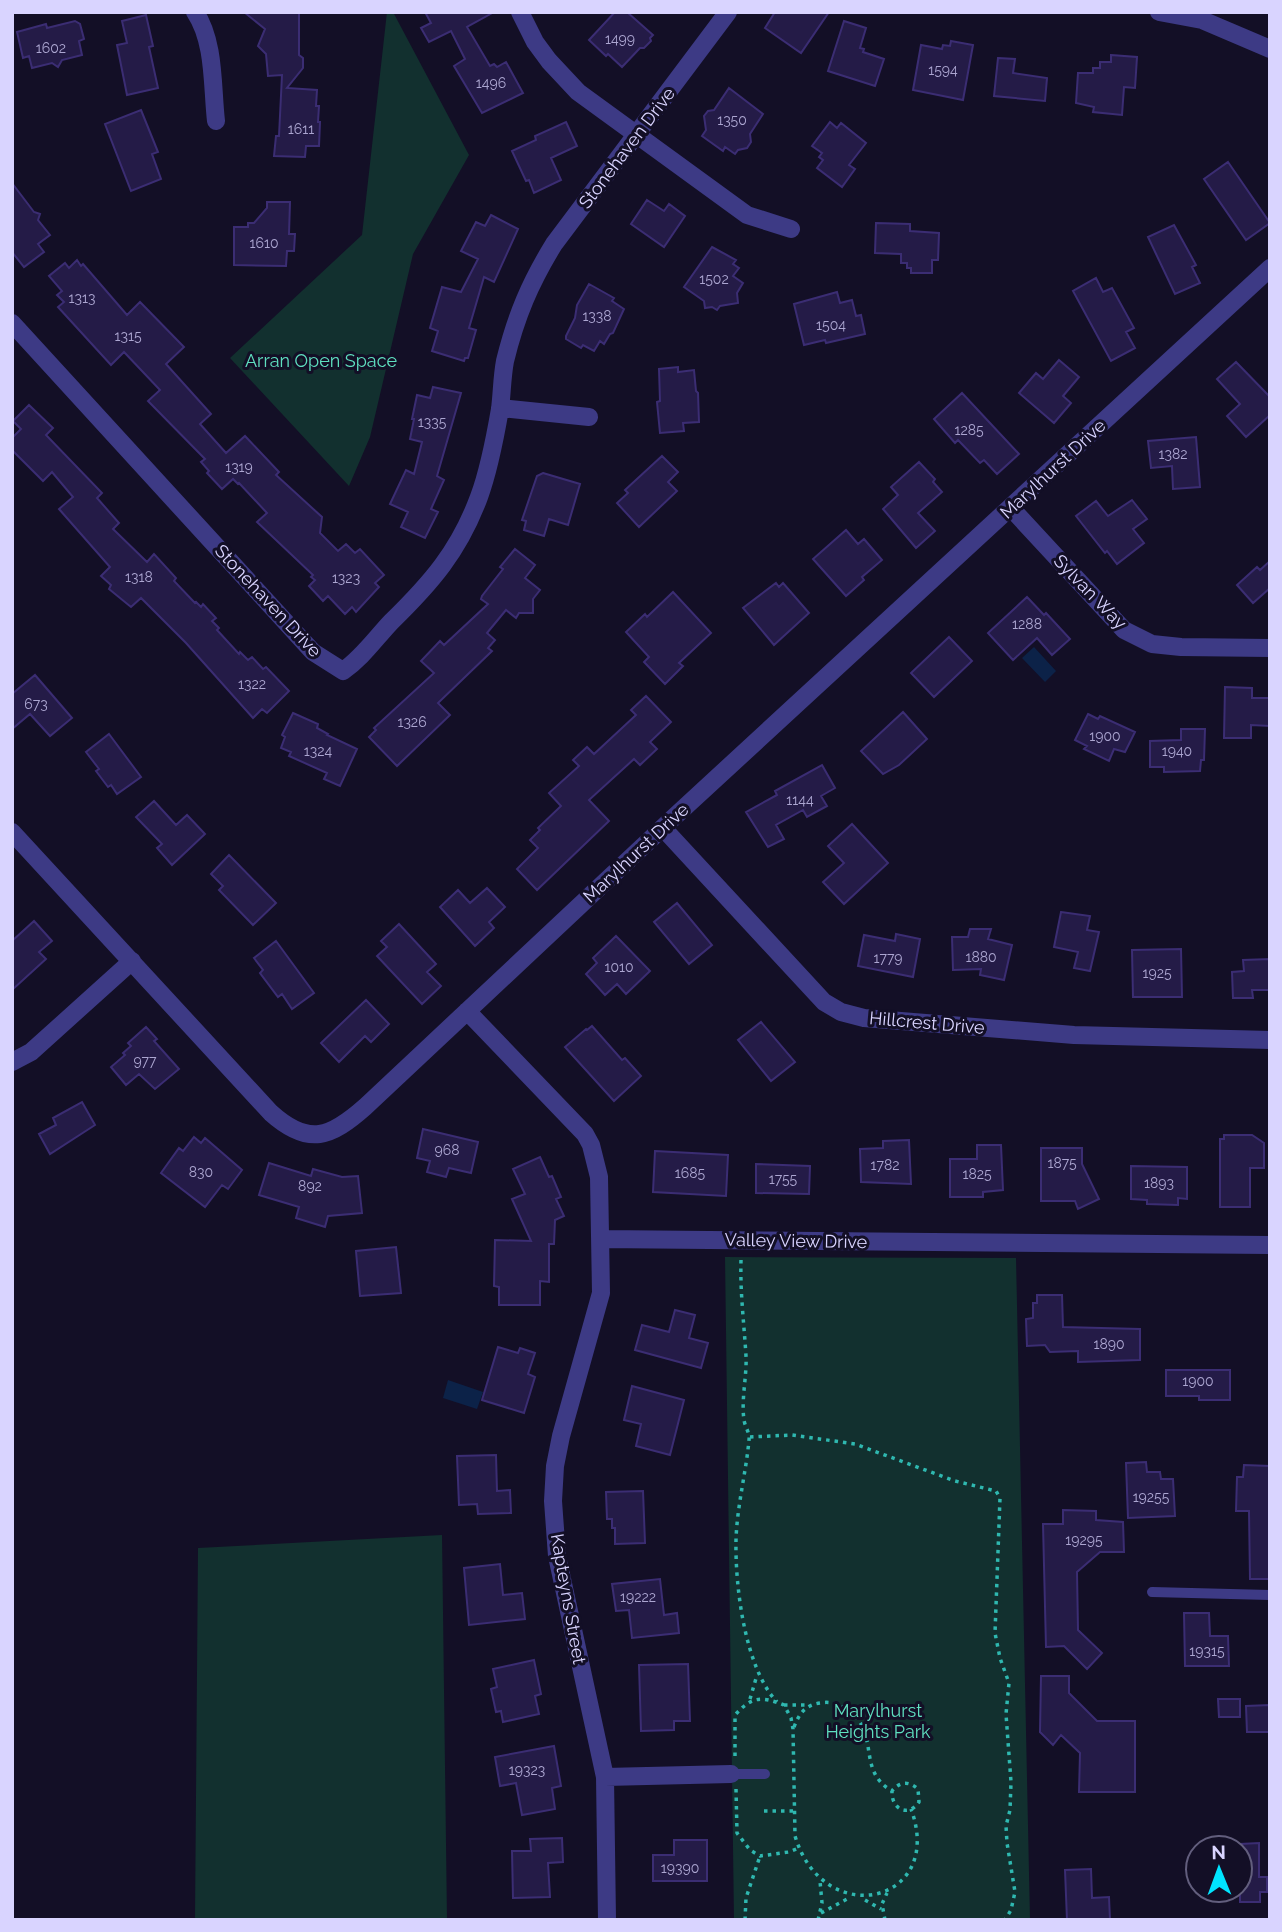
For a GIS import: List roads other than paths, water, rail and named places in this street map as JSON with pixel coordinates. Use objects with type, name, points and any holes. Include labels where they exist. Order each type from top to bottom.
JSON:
[{"type":"street","points":[[195,12],[204,25],[216,121]]},
{"type":"street","points":[[520,12],[535,41],[578,92],[747,215],[791,229]]},
{"type":"street","name":"Stonehaven Drive","points":[[12,323],[313,652],[343,671],[360,659],[374,640],[432,582],[461,538],[480,496],[500,408],[505,364],[516,321],[532,280],[554,244],[728,12]]},
{"type":"street","points":[[1159,12],[1204,16],[1270,49]]},
{"type":"street","name":"Marylhurst Drive","points":[[12,832],[271,1113],[295,1130],[312,1135],[330,1133],[344,1125],[1270,268]]},
{"type":"street","points":[[500,408],[589,417]]},
{"type":"street","name":"Sylvan Way","points":[[1011,508],[1124,630],[1152,643],[1181,647],[1270,648]]},
{"type":"street","name":"Hillcrest Drive","points":[[663,828],[824,1002],[841,1012],[864,1018],[1074,1035],[1270,1040]]},
{"type":"street","points":[[12,1062],[31,1052],[132,961]]},
{"type":"street","points":[[467,1011],[585,1134],[592,1145],[597,1169],[600,1239]]},
{"type":"street","name":"Valley View Drive","points":[[600,1239],[1270,1245]]},
{"type":"street","name":"Kapteyns Street","points":[[600,1239],[601,1293],[561,1436],[555,1466],[553,1501],[557,1556],[604,1777],[607,1920]]},
{"type":"street","points":[[604,1777],[731,1774]]},
{"type":"lane","points":[[1152,1592],[1270,1595]]},
{"type":"lane","points":[[731,1774],[765,1774]]},
{"type":"water","points":[[1034,647],[1056,671],[1045,682],[1022,658]]},
{"type":"water","points":[[448,1380],[483,1392],[477,1409],[443,1398]]},
{"type":"park label","name":"Arran Open Space","points":[[321,361]]},
{"type":"park label","name":"Marylhurst Heights Park","points":[[878,1721]]}]
